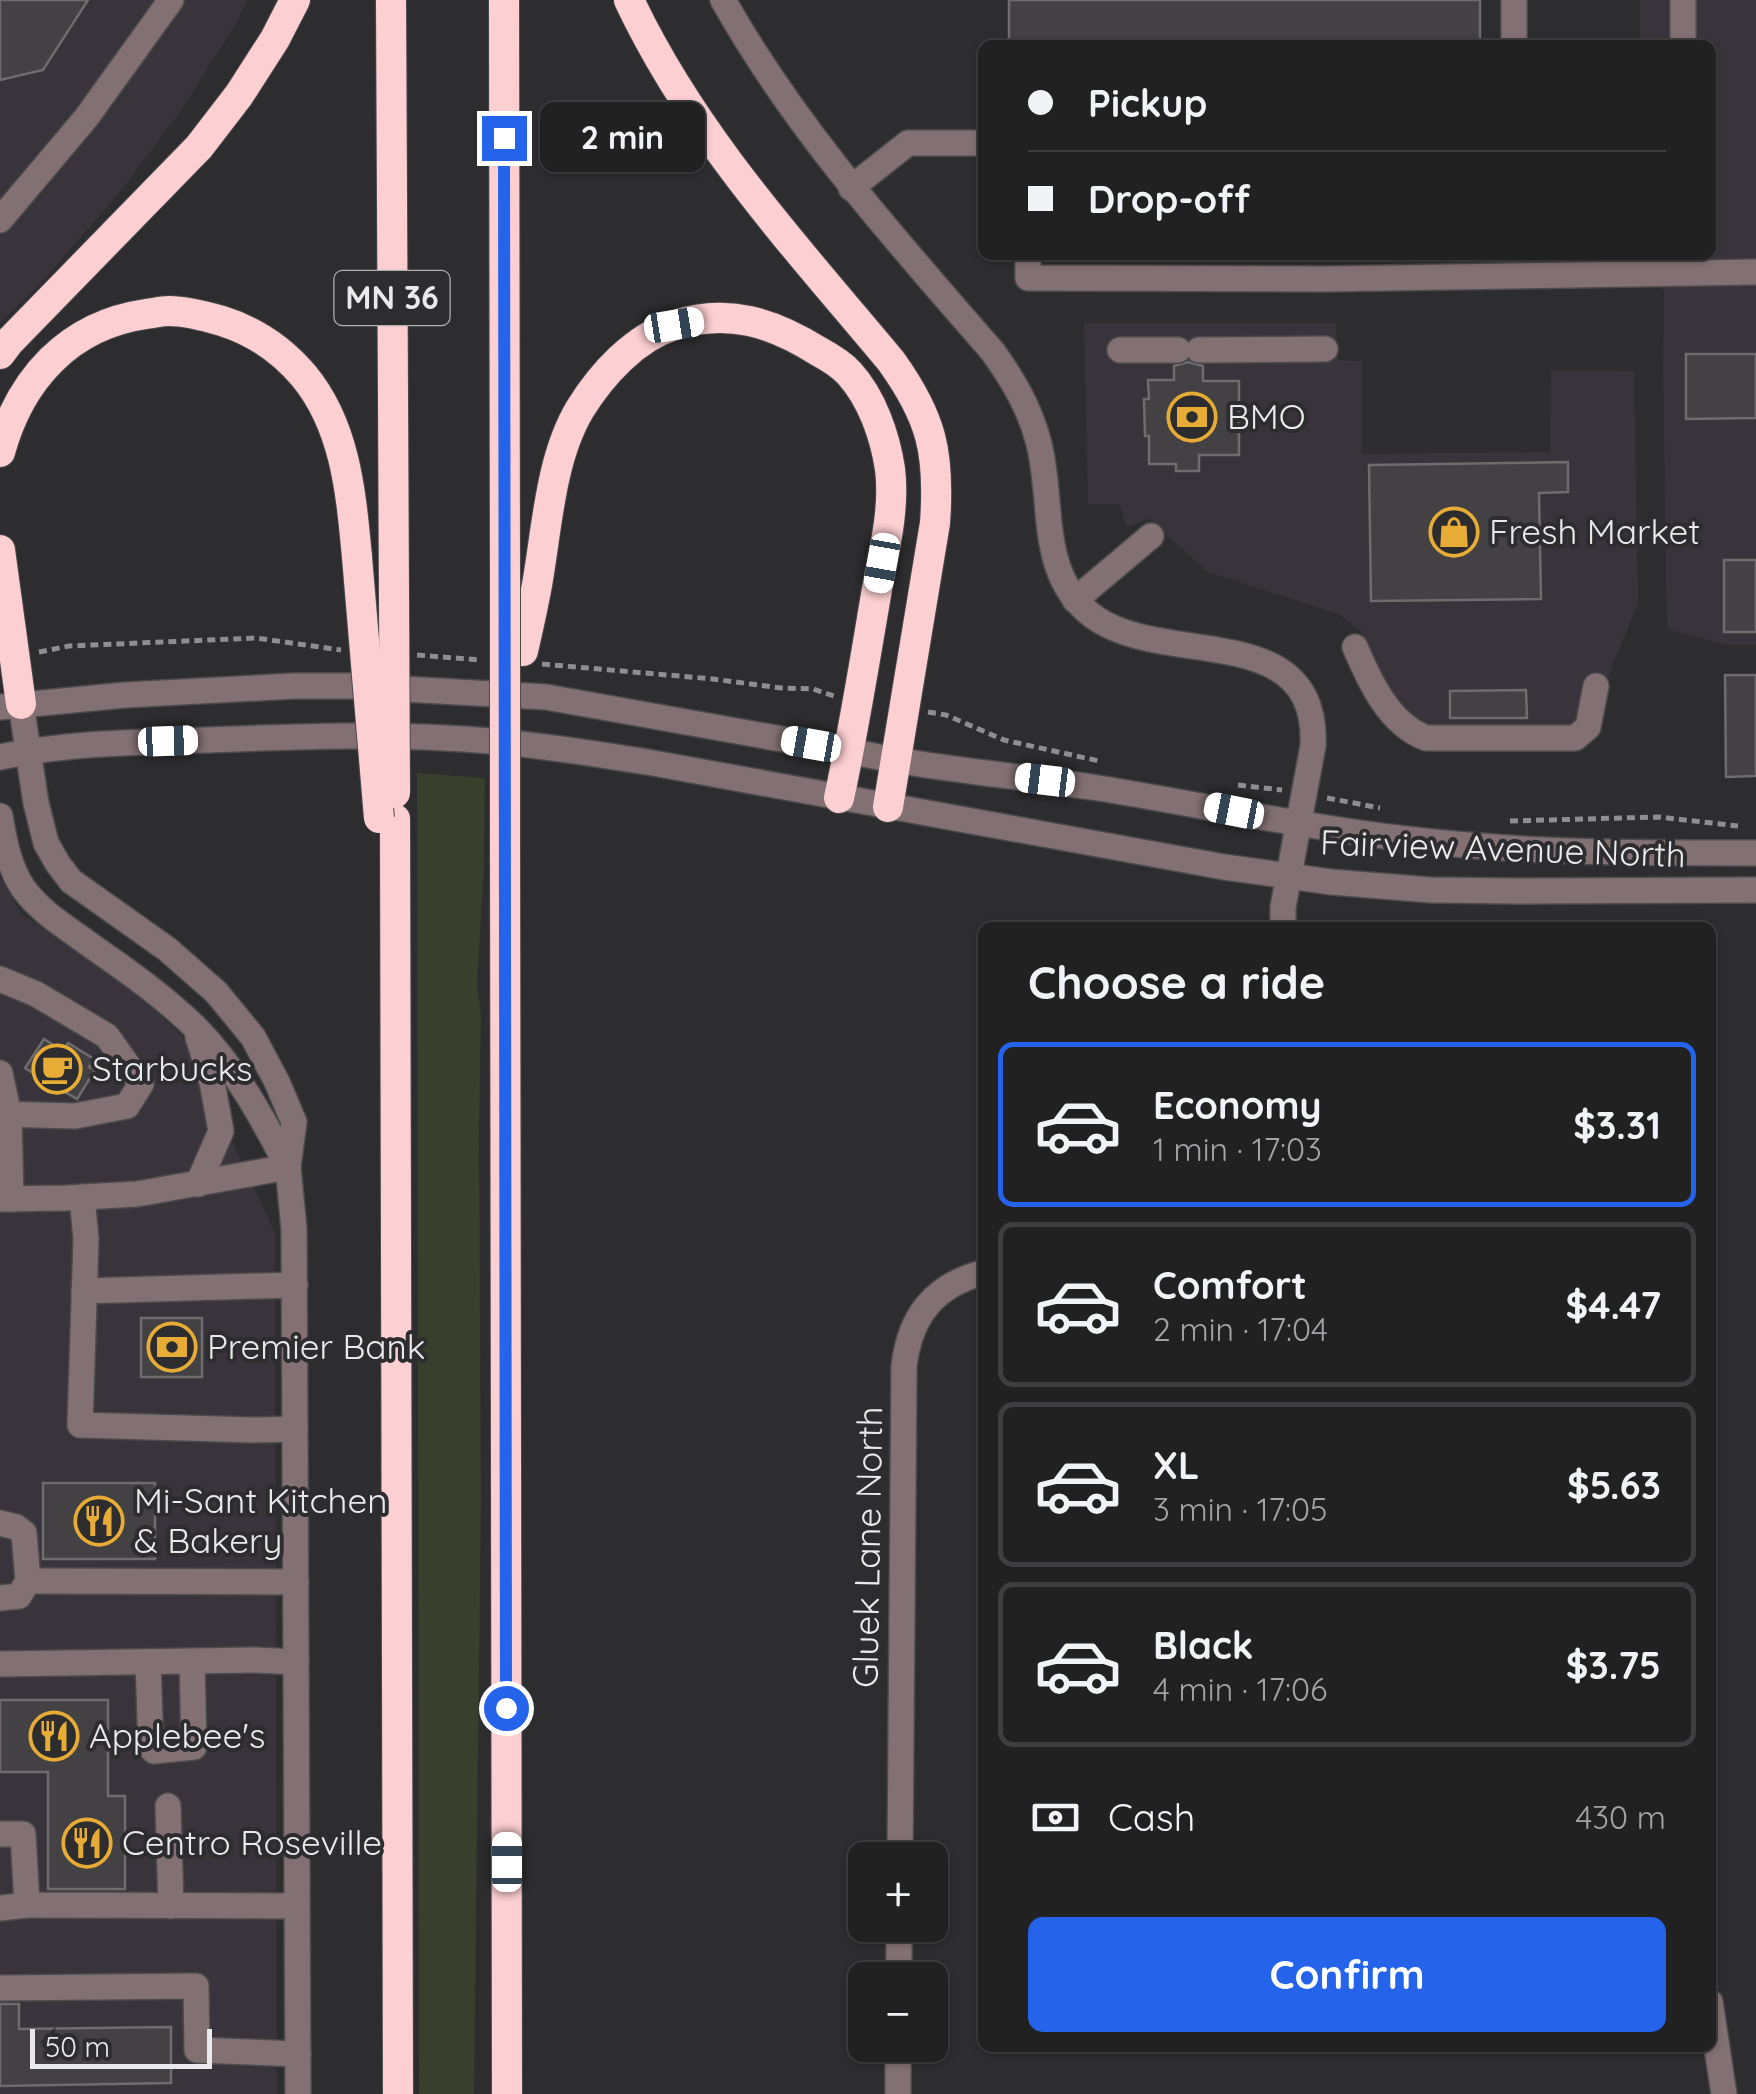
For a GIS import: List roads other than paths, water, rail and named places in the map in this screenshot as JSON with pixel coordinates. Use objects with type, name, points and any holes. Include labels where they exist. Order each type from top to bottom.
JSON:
[{"type":"highway","points":[[0,354],[199,147],[275,39],[295,0]]},
{"type":"highway","name":"MN 36","points":[[392,0],[394,596],[387,818],[396,1033],[398,2094]]},
{"type":"highway","points":[[504,0],[507,2094]]},
{"type":"highway","points":[[629,0],[674,82],[725,160],[891,361],[925,417],[938,482],[935,523],[888,807]]},
{"type":"highway","points":[[0,452],[7,426],[40,371],[64,348],[94,329],[126,317],[168,310],[200,315],[235,326],[282,353],[306,378],[342,448],[387,818]]},
{"type":"highway","points":[[504,696],[523,651],[566,440],[578,412],[598,384],[643,342],[674,325],[744,319],[778,328],[848,372],[875,414],[890,471],[888,528],[839,798]]},
{"type":"highway","points":[[0,550],[11,706]]},
{"type":"street","points":[[0,220],[86,118],[171,0]]},
{"type":"street","points":[[723,0],[757,58],[851,188],[1012,378],[1039,443],[1052,551],[1060,576],[1076,600],[1117,630],[1269,662],[1287,674],[1300,690],[1310,708],[1313,746],[1283,922]]},
{"type":"street","points":[[1514,0],[1514,40]]},
{"type":"street","points":[[1683,0],[1683,40]]},
{"type":"street","points":[[851,188],[908,143],[978,143]]},
{"type":"street","points":[[1028,260],[1028,278],[1097,267],[1683,264],[1756,272]]},
{"type":"street","points":[[1120,350],[1325,350]]},
{"type":"street","points":[[1076,600],[1152,536]]},
{"type":"street","points":[[1354,647],[1368,677],[1399,723],[1426,738],[1575,738],[1588,727],[1596,686]]},
{"type":"street","name":"Fairview Avenue North","points":[[11,706],[124,695],[294,686],[546,697],[894,761],[1100,788],[1401,839],[1525,849],[1756,853]]},
{"type":"street","points":[[11,706],[28,751],[46,843],[70,881],[167,949],[216,992],[252,1038],[294,1122],[288,1166],[295,1285],[298,2094]]},
{"type":"street","name":"Fairview Avenue North","points":[[0,757],[130,742],[301,736],[464,739],[653,763],[1290,877],[1448,890],[1756,890]]},
{"type":"street","points":[[0,816],[5,847],[22,887],[52,918],[149,986],[195,1027],[228,1064],[288,1166]]},
{"type":"street","points":[[0,979],[36,994],[107,1036],[141,1084],[127,1106],[74,1116],[5,1115]]},
{"type":"street","points":[[195,1027],[212,1082],[221,1132],[198,1184]]},
{"type":"street","points":[[0,1073],[6,1199],[137,1194],[288,1166]]},
{"type":"street","points":[[82,1197],[86,1239],[80,1426],[295,1428]]},
{"type":"street","name":"Gluek Lane North","points":[[900,1842],[907,1343],[929,1303],[944,1289],[978,1273]]},
{"type":"street","points":[[84,1291],[295,1285]]},
{"type":"street","points":[[0,1524],[24,1533],[28,1581],[18,1596],[0,1598]]},
{"type":"street","points":[[28,1581],[296,1582]]},
{"type":"street","points":[[148,1662],[150,1748],[154,1750],[194,1747],[192,1661]]},
{"type":"street","points":[[0,1664],[296,1662]]},
{"type":"street","points":[[168,1806],[171,1906]]},
{"type":"street","points":[[0,1834],[23,1834],[28,1905]]},
{"type":"street","points":[[0,1908],[297,1906]]},
{"type":"street","points":[[0,1988],[196,1986],[196,2050],[298,2054]]},
{"type":"street","points":[[1716,2041],[1724,2094]]},
{"type":"street","points":[[898,2062],[898,2094]]},
{"type":"place","name":"BMO","points":[[1192,417]]},
{"type":"place","name":"Fresh Market","points":[[1454,532]]},
{"type":"place","name":"Starbucks","points":[[57,1069]]},
{"type":"place","name":"Premier Bank","points":[[172,1347]]},
{"type":"place","name":"Mi-Sant Kitchen & Bakery","points":[[99,1521]]},
{"type":"place","name":"Applebee's","points":[[54,1736]]},
{"type":"place","name":"Centro Roseville","points":[[87,1843]]}]
